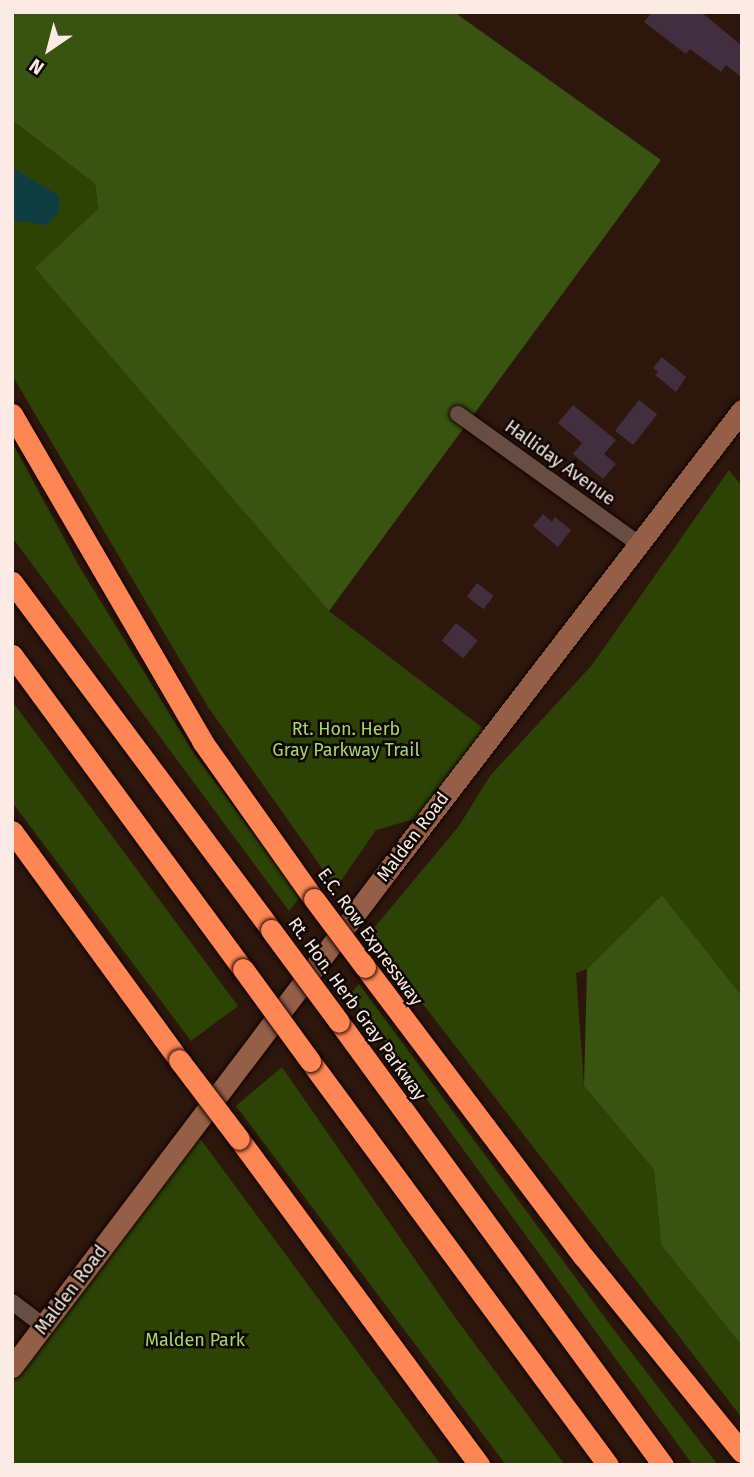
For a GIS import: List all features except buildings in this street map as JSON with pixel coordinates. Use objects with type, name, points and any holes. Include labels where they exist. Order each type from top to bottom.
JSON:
[{"type":"highway","name":"E.C. Row Expressway","points":[[12,414],[195,730],[314,899],[557,1224],[742,1452]]},
{"type":"highway","name":"Rt. Hon. Herb Gray Parkway","points":[[12,582],[663,1465]]},
{"type":"highway","points":[[12,655],[608,1465]]},
{"type":"highway","points":[[12,831],[479,1465]]},
{"type":"highway","points":[[715,1420],[742,1464]]},
{"type":"main road","name":"Malden Road","points":[[12,1367],[389,869],[742,410]]},
{"type":"street","name":"Halliday Avenue","points":[[458,414],[640,545]]},
{"type":"street","points":[[12,1302],[44,1326]]},
{"type":"green space","points":[[12,12],[454,12],[661,160],[329,611],[35,268],[98,209],[95,184],[12,120]]},
{"type":"green space","name":"Rt. Hon. Herb Gray Parkway Trail","points":[[12,120],[95,184],[98,209],[36,269],[329,611],[492,735],[431,814],[376,830],[336,888],[208,707],[12,375]]},
{"type":"green space","points":[[12,442],[79,566],[193,752],[300,897],[289,911],[12,537]]},
{"type":"green space","points":[[729,470],[742,486],[742,996],[662,895],[587,969],[576,973],[584,1086],[654,1170],[661,1245],[742,1346],[742,1418],[369,934],[459,826],[490,776],[592,665]]},
{"type":"green space","points":[[12,701],[238,1006],[191,1041],[12,802]]},
{"type":"green space","points":[[662,895],[742,996],[742,1346],[661,1245],[654,1170],[584,1086],[587,969]]},
{"type":"green space","points":[[359,984],[611,1326],[718,1465],[693,1465],[350,994]]},
{"type":"green space","points":[[282,1067],[454,1316],[565,1465],[506,1465],[236,1106]]},
{"type":"green space","name":"Malden Park","points":[[196,1133],[441,1465],[12,1465],[12,1373]]},
{"type":"water","points":[[12,167],[59,196],[59,212],[46,225],[12,220]]}]
